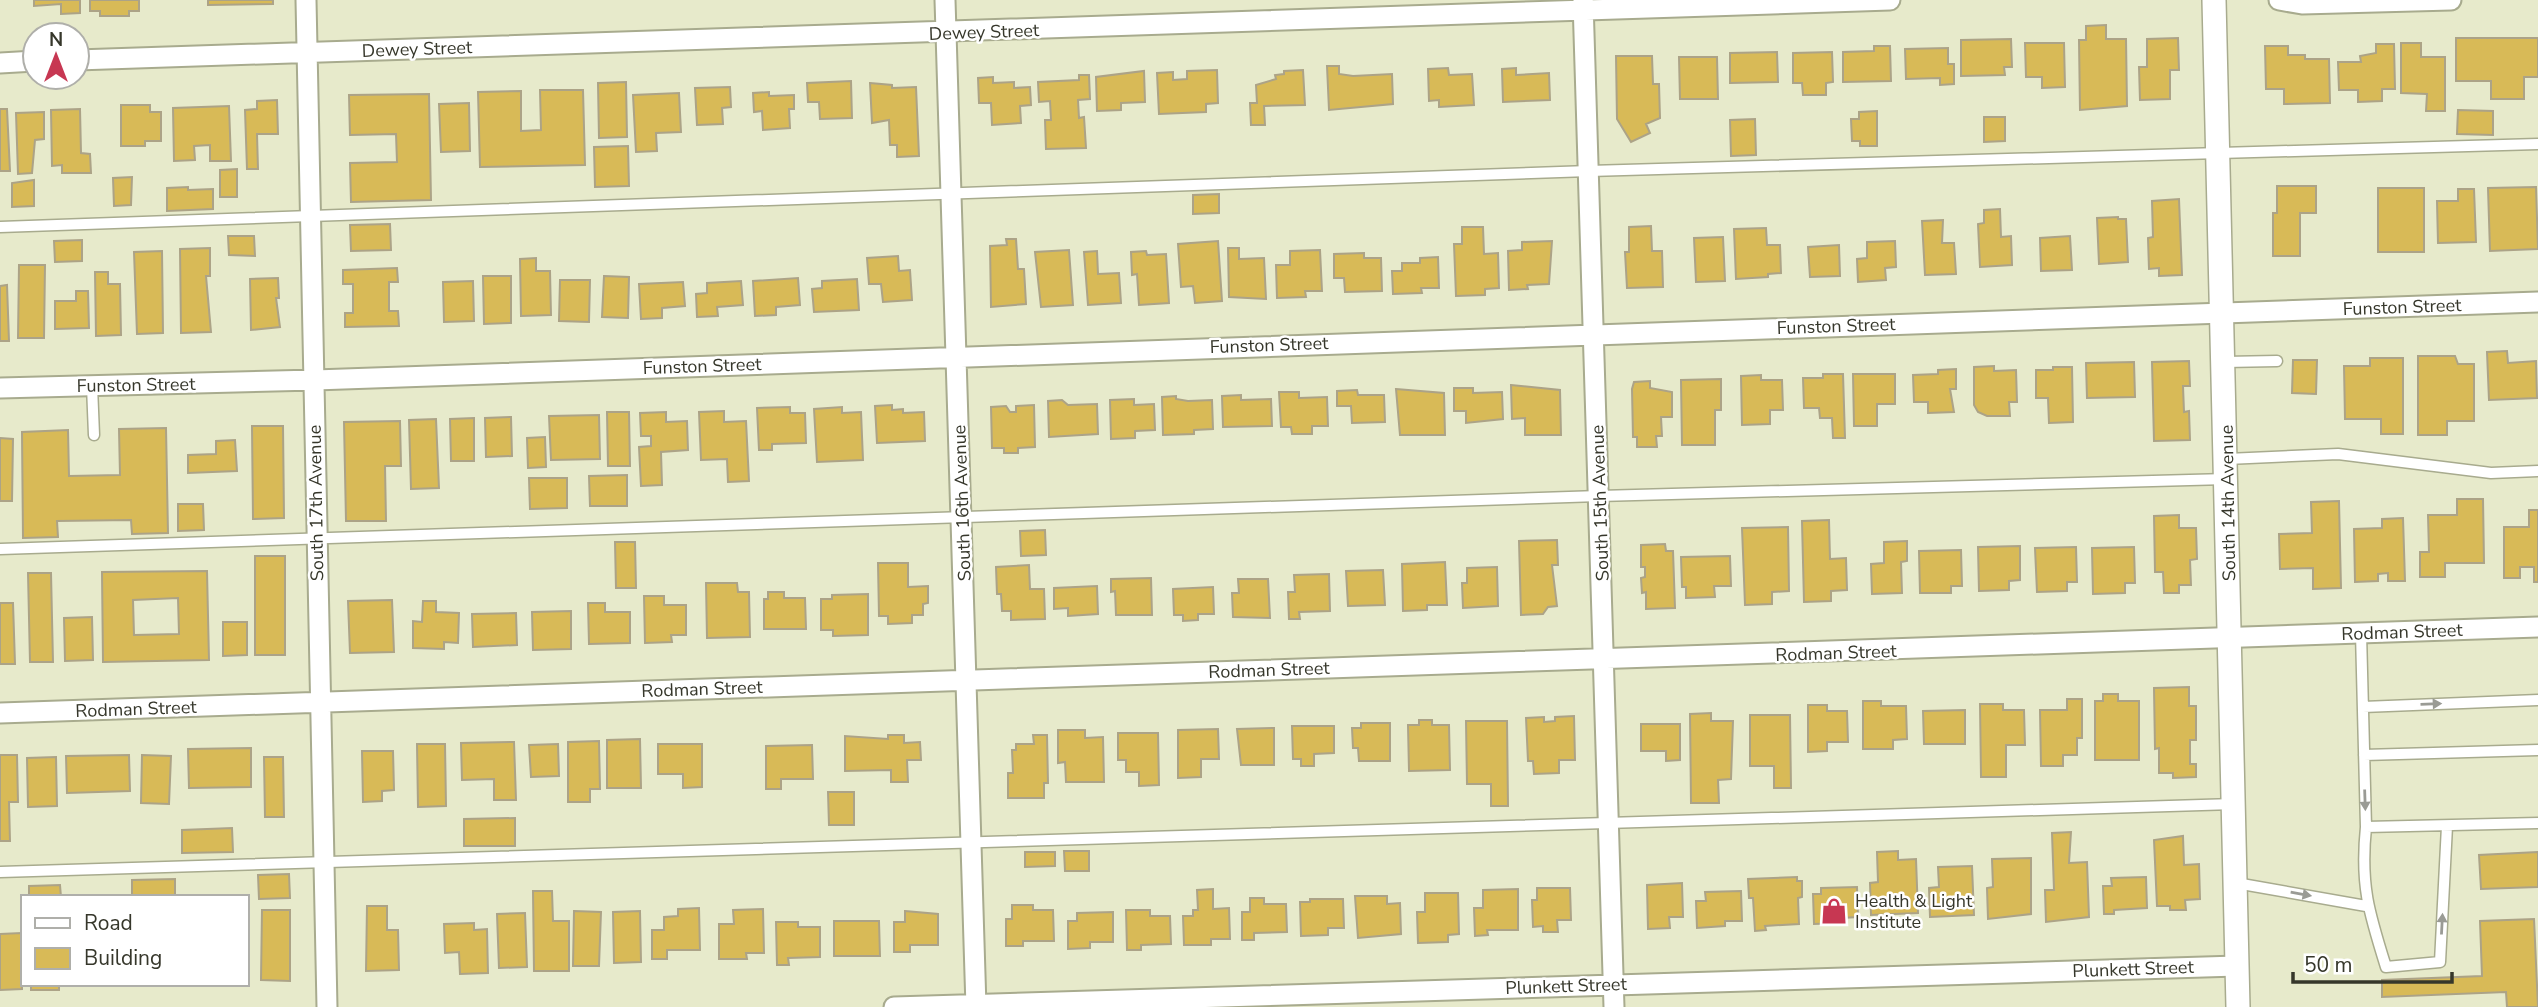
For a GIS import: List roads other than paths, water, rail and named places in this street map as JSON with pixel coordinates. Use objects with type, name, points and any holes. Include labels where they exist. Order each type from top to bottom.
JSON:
[{"type":"street","name":"South 17th Avenue","points":[[306,0],[327,1007]]},
{"type":"street","name":"South 16th Avenue","points":[[945,0],[976,1006]]},
{"type":"street","name":"Dewey Street","points":[[91,60],[946,34],[1584,6],[1890,0]]},
{"type":"street","name":"South 14th Avenue","points":[[2214,0],[2232,639],[2238,1007]]},
{"type":"street","points":[[2279,0],[2302,4],[2451,0]]},
{"type":"street","name":"South 15th Avenue","points":[[1584,6],[1614,1007]]},
{"type":"street","points":[[0,63],[21,62]]},
{"type":"street","name":"Funston Street","points":[[0,388],[314,380],[2538,302]]},
{"type":"street","name":"Rodman Street","points":[[0,713],[968,679],[1604,661],[2538,627]]},
{"type":"street","name":"Plunkett Street","points":[[894,1007],[2237,966]]},
{"type":"lane","points":[[0,227],[1589,171],[2538,144]]},
{"type":"lane","points":[[2225,362],[2277,361]]},
{"type":"lane","points":[[92,386],[94,435]]},
{"type":"lane","points":[[0,549],[1599,496],[2227,469],[2338,454],[2491,473],[2538,471]]},
{"type":"lane","points":[[2361,634],[2366,906],[2386,967],[2440,962],[2447,826]]},
{"type":"lane","points":[[2363,706],[2538,700]]},
{"type":"lane","points":[[2364,755],[2538,750]]},
{"type":"lane","points":[[0,872],[2234,804]]},
{"type":"lane","points":[[2366,827],[2538,823]]},
{"type":"lane","points":[[2236,883],[2366,906]]},
{"type":"place","name":"Health & Light Institute","points":[[1834,911]]}]
